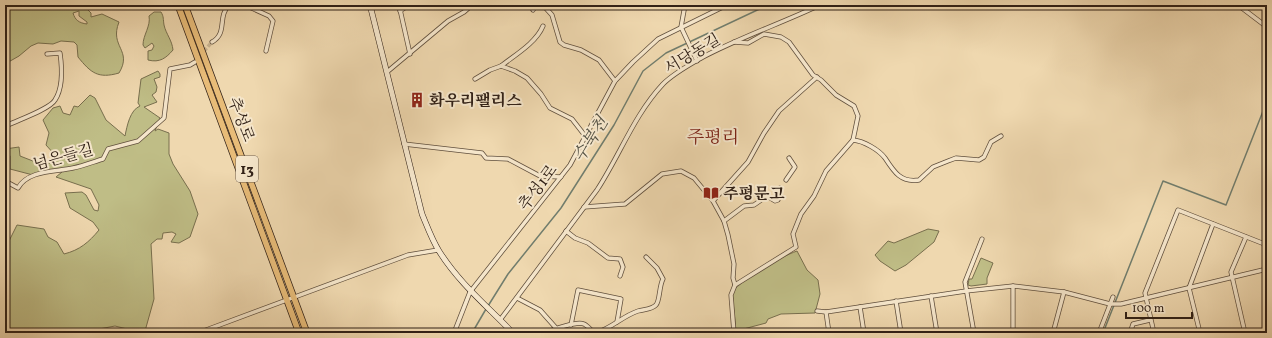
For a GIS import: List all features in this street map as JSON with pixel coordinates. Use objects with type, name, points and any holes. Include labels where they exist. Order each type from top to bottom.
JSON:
[{"type":"main road","name":"추성로","points":[[178,5],[231,145],[299,333]]},
{"type":"main road","name":"추성로","points":[[185,5],[259,200],[307,333]]},
{"type":"street","points":[[212,42],[222,33],[222,16],[229,5]]},
{"type":"street","points":[[245,5],[255,11],[269,16],[273,21],[266,51]]},
{"type":"street","points":[[254,5],[255,11]]},
{"type":"street","points":[[370,5],[422,214],[438,250],[471,293],[513,333]]},
{"type":"street","points":[[399,5],[410,54]]},
{"type":"street","points":[[400,11],[409,5]]},
{"type":"street","points":[[387,72],[448,21],[464,12],[472,5]]},
{"type":"street","points":[[533,10],[536,5]]},
{"type":"street","points":[[543,5],[552,15],[560,42],[564,45],[581,50],[599,60],[615,81]]},
{"type":"street","points":[[685,5],[682,28],[697,61]]},
{"type":"street","name":"추성1로","points":[[454,333],[471,293],[560,177],[586,137],[615,81],[650,45],[727,5]]},
{"type":"street","name":"서당동길","points":[[499,319],[517,298],[608,173],[626,136],[651,99],[669,79],[697,61],[734,42],[820,5]]},
{"type":"street","points":[[1238,5],[1267,27]]},
{"type":"street","points":[[475,79],[490,70],[501,66],[528,45],[541,32],[543,26]]},
{"type":"street","points":[[734,42],[748,43],[764,34],[781,37],[789,42],[810,71],[836,95],[854,106],[857,111],[857,122],[853,140],[826,171],[814,196],[801,214],[793,234],[796,247],[735,284]]},
{"type":"street","points":[[5,134],[8,124],[28,117],[55,102],[59,91],[61,71],[60,53],[47,54]]},
{"type":"street","name":"넘은들길","points":[[5,181],[18,188],[22,182],[31,176],[74,168],[103,159],[108,148],[138,141],[164,118],[170,69],[190,65],[195,62]]},
{"type":"street","points":[[501,66],[507,67],[526,78],[541,94],[550,108],[572,118],[586,137]]},
{"type":"street","points":[[713,201],[748,162],[764,133],[779,111],[817,77]]},
{"type":"street","points":[[853,140],[876,150],[899,176],[912,181],[919,180],[933,167],[956,158],[979,160],[984,157],[991,142],[1001,136]]},
{"type":"street","points":[[404,144],[482,152],[486,158],[508,159],[540,176],[560,177]]},
{"type":"street","points":[[786,180],[795,167],[789,158]]},
{"type":"street","points":[[583,208],[625,204],[662,174],[681,171],[694,178],[713,201],[724,221],[733,256],[733,278],[735,284],[731,295],[734,333]]},
{"type":"street","points":[[724,221],[744,206],[754,205],[767,196],[775,201],[778,200],[780,188]]},
{"type":"street","points":[[1154,333],[1144,293],[1178,210],[1267,245]]},
{"type":"street","points":[[1200,333],[1189,288],[1213,224]]},
{"type":"street","points":[[566,231],[575,238],[588,243],[608,258],[620,259],[623,267],[620,276]]},
{"type":"street","points":[[1245,333],[1231,278],[1231,272],[1246,237]]},
{"type":"street","points":[[974,333],[965,282],[982,239]]},
{"type":"street","points":[[198,333],[408,255],[438,250]]},
{"type":"street","points":[[546,333],[556,328],[583,323],[594,333],[640,310],[652,308],[659,301],[659,289],[663,279],[657,268],[646,257]]},
{"type":"street","points":[[817,311],[826,312],[966,291],[1013,286],[1064,292],[1110,304],[1121,304],[1267,269]]},
{"type":"street","points":[[1013,286],[1013,333]]},
{"type":"street","points":[[571,326],[578,290],[622,299],[617,322]]},
{"type":"street","points":[[1053,333],[1064,292]]},
{"type":"street","points":[[931,296],[937,333]]},
{"type":"street","points":[[1099,333],[1113,297]]},
{"type":"street","points":[[517,298],[540,310],[556,328]]},
{"type":"street","points":[[896,302],[901,333]]},
{"type":"street","points":[[860,307],[864,333]]},
{"type":"street","points":[[826,312],[829,333]]},
{"type":"street","points":[[1130,333],[1133,324],[1150,320]]},
{"type":"shaded area","points":[[5,5],[59,5],[62,7],[101,5],[86,8],[91,13],[91,17],[102,14],[119,22],[117,37],[124,59],[119,73],[112,75],[100,75],[91,71],[78,57],[77,45],[74,42],[61,41],[53,44],[38,43],[31,46],[19,56],[5,64]],"holes":[[[79,11],[79,16],[87,22],[87,24],[78,21],[73,13]]]},
{"type":"shaded area","points":[[154,12],[161,12],[162,14],[164,25],[173,50],[165,57],[152,61],[148,60],[148,51],[152,50],[154,46],[152,43],[145,48],[143,45],[149,23],[149,16]]},
{"type":"shaded area","points":[[158,71],[160,77],[154,79],[157,87],[156,92],[152,95],[157,102],[144,107],[160,118],[155,131],[158,129],[169,133],[169,154],[173,164],[190,191],[198,214],[190,237],[179,243],[171,242],[176,234],[172,232],[163,233],[162,239],[157,239],[151,244],[154,299],[145,331],[132,333],[131,330],[115,326],[78,333],[5,333],[5,249],[17,225],[44,229],[48,237],[57,242],[64,254],[84,245],[99,230],[93,222],[70,208],[65,193],[82,192],[86,195],[94,210],[98,211],[99,205],[91,189],[56,177],[62,172],[40,170],[39,173],[33,175],[10,169],[10,156],[5,149],[19,147],[20,156],[38,163],[52,163],[55,155],[46,145],[49,133],[43,120],[53,108],[60,106],[63,113],[70,115],[74,106],[78,107],[90,95],[95,98],[106,120],[125,136],[131,115],[140,106],[138,103],[141,79]]},
{"type":"shaded area","points":[[928,229],[939,231],[934,242],[906,265],[895,271],[880,261],[875,255],[888,241],[894,243]]},
{"type":"shaded area","points":[[797,251],[807,270],[818,280],[820,294],[815,313],[781,314],[768,319],[766,323],[736,331],[732,292],[763,268]]},
{"type":"shaded area","points":[[981,258],[993,263],[987,278],[987,284],[968,285],[969,279],[972,279]]},
{"type":"waterway","name":"수북천","points":[[488,306],[508,274],[561,208],[614,125],[643,71],[666,53],[768,5]]},
{"type":"waterway","points":[[1103,333],[1163,181],[1226,205],[1267,101]]},
{"type":"waterway","name":"수북천","points":[[472,333],[486,309]]},
{"type":"tunnel","points":[[197,59],[212,42]]},
{"type":"place","name":"화우리팰리스","points":[[417,100]]},
{"type":"place","name":"주평문고","points":[[711,193]]},
{"type":"district","name":"주평리","points":[[713,137]]}]
